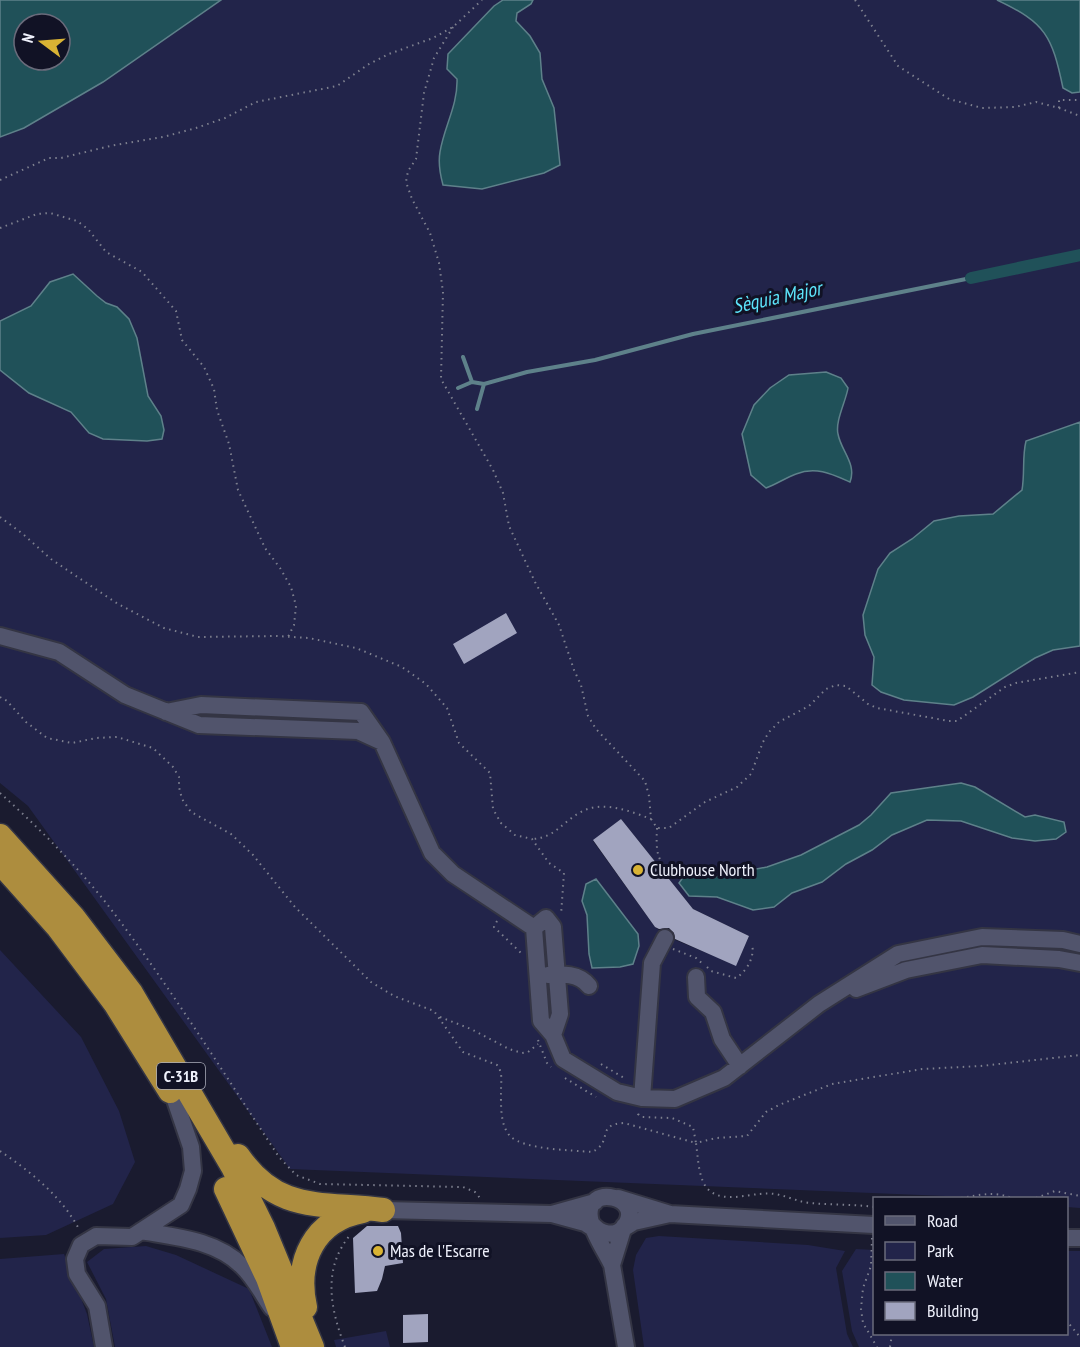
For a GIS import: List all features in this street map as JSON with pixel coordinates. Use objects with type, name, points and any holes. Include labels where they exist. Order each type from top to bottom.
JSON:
[{"type":"highway","name":"C-31B","points":[[0,836],[73,917],[131,993],[233,1167],[263,1227],[313,1347]]},
{"type":"highway","name":"C-31B","points":[[0,862],[58,927],[115,1003],[174,1097],[224,1184],[268,1278],[290,1339]]},
{"type":"highway","points":[[170,1060],[195,1083],[249,1171],[268,1189],[284,1197],[308,1203],[383,1210]]},
{"type":"highway","points":[[313,1347],[301,1286],[304,1263],[308,1253],[322,1233],[339,1218],[383,1210]]},
{"type":"street","points":[[0,636],[59,652],[125,695],[199,725],[358,731],[382,742]]},
{"type":"street","points":[[165,712],[201,705],[362,712]]},
{"type":"street","points":[[358,731],[362,712]]},
{"type":"street","points":[[362,712],[382,742],[432,853],[453,874],[534,928]]},
{"type":"street","points":[[534,928],[546,918],[553,927],[560,1014],[546,1039]]},
{"type":"street","points":[[534,928],[541,1021],[546,1039],[562,1059],[617,1092],[675,1099],[724,1078],[819,1004],[898,954],[982,937],[1063,940],[1080,944]]},
{"type":"street","points":[[642,1094],[652,963],[665,938]]},
{"type":"street","points":[[819,1004],[906,970],[982,955],[1059,959],[1080,963]]},
{"type":"street","points":[[656,956],[663,966],[660,1003]]},
{"type":"street","points":[[538,976],[568,974],[585,980],[589,986]]},
{"type":"street","points":[[696,977],[697,997],[713,1012],[722,1040],[740,1066]]},
{"type":"street","points":[[104,1347],[96,1306],[77,1274],[75,1259],[81,1245],[96,1236],[132,1237],[181,1205],[193,1171],[191,1147],[174,1097]]},
{"type":"street","points":[[552,1214],[595,1202],[606,1196],[670,1214],[873,1225]]},
{"type":"street","points":[[612,1265],[628,1214],[626,1207],[618,1198]]},
{"type":"street","points":[[595,1202],[590,1212],[612,1265],[626,1347]]},
{"type":"street","points":[[383,1210],[552,1214],[585,1223],[607,1234],[623,1229],[634,1222],[670,1214]]},
{"type":"street","points":[[141,1231],[176,1237],[221,1249],[243,1267],[290,1339]]},
{"type":"path","points":[[0,180],[49,158],[61,158],[110,146],[163,137],[225,118],[256,102],[337,86],[379,59],[433,38],[453,27],[482,0]]},
{"type":"path","points":[[855,0],[898,66],[949,99],[982,108],[1015,107],[1036,102],[1080,116]]},
{"type":"path","points":[[453,27],[434,58],[424,93],[416,159],[408,171],[406,182],[412,199],[430,233],[439,263],[443,315],[441,379],[500,485],[509,526],[535,582],[559,625],[573,670],[581,685],[588,716],[596,729],[645,781],[651,819],[657,828],[656,852],[661,865],[672,876]]},
{"type":"path","points":[[1059,108],[1059,100],[1080,100]]},
{"type":"path","points":[[0,228],[44,213],[77,221],[88,229],[106,252],[142,272],[176,311],[182,339],[204,367],[214,389],[217,410],[229,444],[238,490],[265,548],[291,587],[296,606],[294,625],[288,636]]},
{"type":"path","points":[[0,517],[73,574],[118,604],[164,627],[198,637],[288,636],[309,638],[356,648],[402,667],[426,684],[447,708],[459,743],[490,773],[493,809],[501,823],[515,835],[532,839],[544,838],[582,811],[600,807],[623,809],[651,819]]},
{"type":"path","points":[[657,828],[669,828],[705,802],[737,787],[751,774],[763,742],[779,722],[809,706],[826,689],[836,685],[846,686],[868,704],[877,708],[957,721],[1005,687],[1080,672]]},
{"type":"path","points":[[0,697],[47,738],[72,743],[117,737],[153,748],[174,767],[179,777],[182,799],[190,812],[231,834],[253,855],[295,908],[371,982],[394,996],[434,1011],[463,1052],[500,1068],[501,1113],[511,1137],[540,1148],[592,1152],[602,1143],[607,1127],[612,1123],[624,1123],[696,1143],[716,1138],[747,1136],[766,1112],[832,1084],[922,1069],[981,1066],[1080,1054]]},
{"type":"path","points":[[0,793],[37,826],[105,902],[143,953],[279,1157],[296,1175],[320,1184],[463,1187],[475,1192],[480,1198],[481,1212]]},
{"type":"path","points":[[532,839],[549,863],[564,873],[562,915],[553,927]]},
{"type":"path","points":[[665,938],[669,947],[696,958],[711,971],[736,978],[744,972],[754,951],[752,944]]},
{"type":"path","points":[[438,1016],[522,1053],[528,1052],[546,1039]]},
{"type":"path","points":[[592,1061],[622,1075],[642,1094],[638,1114],[641,1117],[672,1118],[693,1126],[702,1175],[711,1192],[723,1196],[743,1197],[761,1193],[782,1194],[807,1203],[873,1207]]},
{"type":"path","points":[[0,1151],[33,1173],[71,1214],[87,1242]]},
{"type":"path","points":[[1039,1197],[1055,1191],[1080,1197]]},
{"type":"path","points":[[967,1197],[999,1194],[1008,1197]]},
{"type":"path","points":[[873,1225],[871,1266],[863,1288],[861,1309],[863,1323],[877,1347]]},
{"type":"path","points":[[345,1347],[331,1302],[331,1279],[343,1244],[354,1231]]},
{"type":"path","points":[[1068,1322],[1080,1337]]},
{"type":"green space","points":[[0,0],[1080,0],[1080,1208],[1068,1207],[1068,1197],[970,1197],[290,1169],[28,806],[0,783]],"holes":[[[621,819],[693,909],[749,936],[736,965],[668,937],[655,927],[593,841]]]},
{"type":"green space","points":[[0,950],[81,1037],[119,1111],[135,1162],[113,1204],[46,1235],[0,1238]]},
{"type":"green space","points":[[659,1236],[808,1245],[845,1251],[836,1268],[847,1334],[853,1347],[644,1347],[633,1270],[636,1255],[646,1238]]},
{"type":"green space","points":[[146,1246],[176,1255],[249,1289],[272,1347],[115,1347],[106,1299],[87,1262],[104,1249]]},
{"type":"green space","points":[[856,1249],[873,1250],[873,1335],[1068,1335],[1068,1251],[1080,1251],[1080,1347],[859,1347],[852,1331],[842,1271]]},
{"type":"green space","points":[[64,1254],[87,1314],[94,1347],[0,1347],[0,1259]]},
{"type":"green space","points":[[386,1331],[390,1347],[336,1347],[334,1340]]},
{"type":"water","points":[[0,0],[221,0],[103,82],[24,128],[0,137]]},
{"type":"water","points":[[503,0],[533,0],[531,4],[517,13],[516,21],[530,36],[540,53],[542,79],[554,108],[560,165],[544,173],[482,189],[443,185],[440,152],[457,89],[457,79],[447,69],[448,54],[494,6]]},
{"type":"water","points":[[997,0],[1080,0],[1080,92],[1072,93],[1063,88],[1050,43],[1037,24]]},
{"type":"water","points":[[73,274],[97,296],[117,307],[129,319],[137,338],[148,396],[161,416],[164,430],[162,439],[147,441],[103,439],[89,433],[71,412],[29,393],[0,370],[0,321],[31,306],[50,282]]},
{"type":"water","points":[[826,372],[841,378],[848,388],[837,429],[852,469],[850,482],[830,474],[810,471],[796,474],[766,488],[751,475],[742,434],[754,405],[770,388],[789,375]]},
{"type":"water","points":[[1080,422],[1080,646],[1053,650],[1035,658],[973,697],[954,705],[904,700],[881,692],[872,685],[874,657],[865,635],[863,615],[878,569],[890,553],[934,521],[959,516],[993,514],[1022,490],[1026,441]]},
{"type":"water","points":[[961,783],[975,787],[1025,817],[1035,815],[1064,822],[1066,832],[1056,839],[1035,841],[1012,838],[961,821],[927,820],[892,835],[822,882],[792,893],[774,907],[753,910],[717,897],[689,896],[679,883],[684,876],[714,877],[767,867],[801,855],[859,825],[891,793]]},
{"type":"water","points":[[596,879],[638,934],[639,946],[633,964],[592,968],[587,915],[582,901],[586,884]]},
{"type":"building","points":[[506,613],[517,633],[464,664],[453,644]]},
{"type":"building","name":"Clubhouse North","points":[[621,819],[693,909],[749,936],[736,966],[675,939],[674,933],[669,928],[655,927],[593,840]]},
{"type":"building","name":"Mas de l'Escarre","points":[[367,1226],[398,1226],[401,1233],[403,1263],[385,1266],[377,1291],[355,1293],[353,1238]]},
{"type":"building","points":[[428,1314],[428,1342],[403,1343],[403,1315]]},
{"type":"waterway","name":"Sèquia Major","points":[[971,278],[1080,255]]},
{"type":"waterway","name":"Sèquia Major","points":[[463,357],[472,382],[484,384],[527,372],[595,360],[693,334],[971,278]]},
{"type":"waterway","name":"Sèquia Major","points":[[458,388],[472,382]]},
{"type":"waterway","name":"Sèquia Major","points":[[477,409],[484,384]]},
{"type":"place","name":"Clubhouse North","points":[[638,870]]},
{"type":"place","name":"Mas de l'Escarre","points":[[378,1251]]}]
